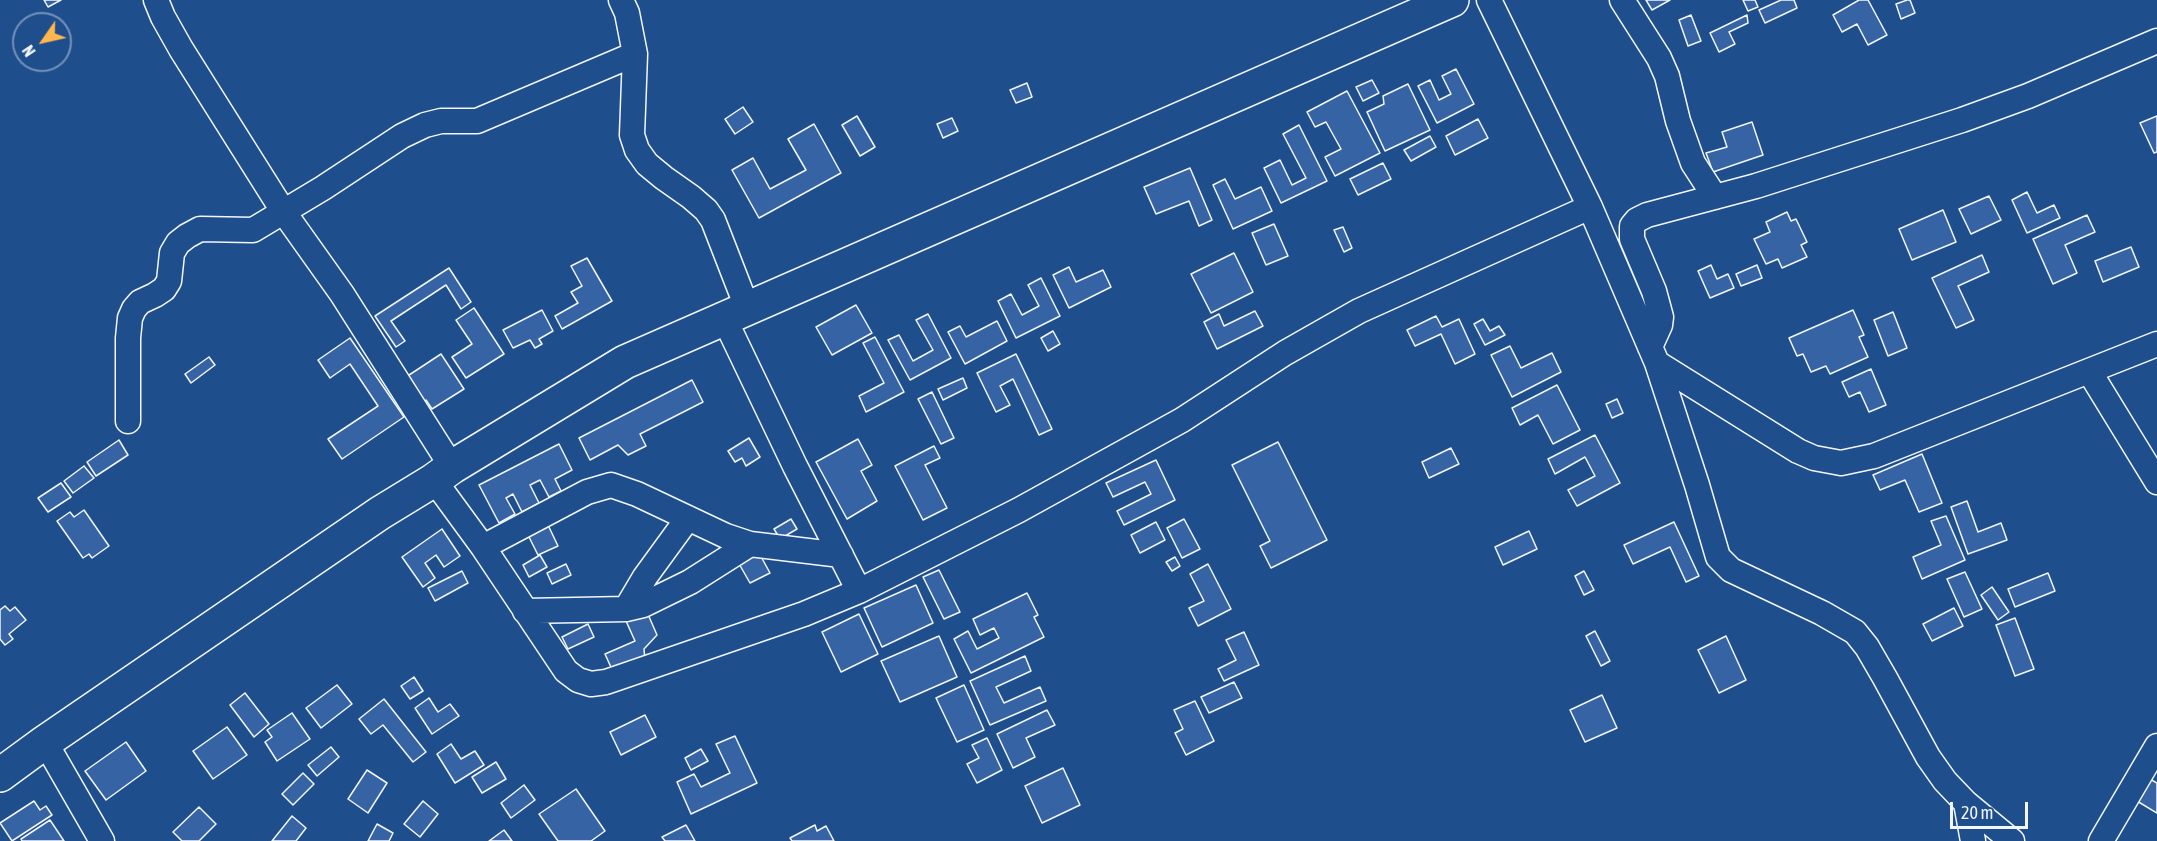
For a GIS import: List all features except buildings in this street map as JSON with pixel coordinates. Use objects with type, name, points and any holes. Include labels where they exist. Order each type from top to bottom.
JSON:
[{"type":"street","points":[[156,0],[182,49],[283,211],[342,294],[483,548],[566,671],[578,680],[591,684],[606,682],[804,614],[859,591],[1018,510],[1182,420],[1285,353],[1359,311],[1590,207]]},
{"type":"street","points":[[621,0],[627,14],[635,54],[632,135],[637,150],[647,164],[706,210],[713,220],[736,315],[859,591]]},
{"type":"street","points":[[629,26],[644,0]]},
{"type":"street","points":[[0,775],[380,513],[625,363],[1452,0]]},
{"type":"street","points":[[1489,0],[1590,207],[1653,355],[1697,485],[1718,557],[1731,570],[1822,613],[1855,632],[1876,662],[1928,757],[1945,781],[1966,803],[2012,841]]},
{"type":"street","points":[[1622,0],[1659,58],[1693,163],[1715,197]]},
{"type":"street","points":[[1653,355],[1660,325],[1660,308],[1632,239],[1632,226],[1636,220],[1962,120],[2028,96],[2157,41]]},
{"type":"street","points":[[128,421],[130,318],[140,302],[164,289],[169,281],[172,253],[178,243],[200,229],[253,230],[323,188],[402,136],[424,125],[441,121],[477,121],[635,54]]},
{"type":"street","points":[[1653,355],[1798,451],[1814,458],[1842,463],[1874,456],[2157,344]]},
{"type":"street","points":[[2089,371],[2157,482]]},
{"type":"street","points":[[483,548],[587,492],[611,485],[630,490],[726,536],[750,544],[841,555]]},
{"type":"street","points":[[626,609],[645,577],[688,518]]},
{"type":"street","points":[[525,611],[626,609],[661,598],[750,544]]},
{"type":"street","points":[[45,742],[102,841]]},
{"type":"street","points":[[2101,841],[2151,772],[2157,746]]},
{"type":"street","points":[[1966,803],[1973,841]]}]
